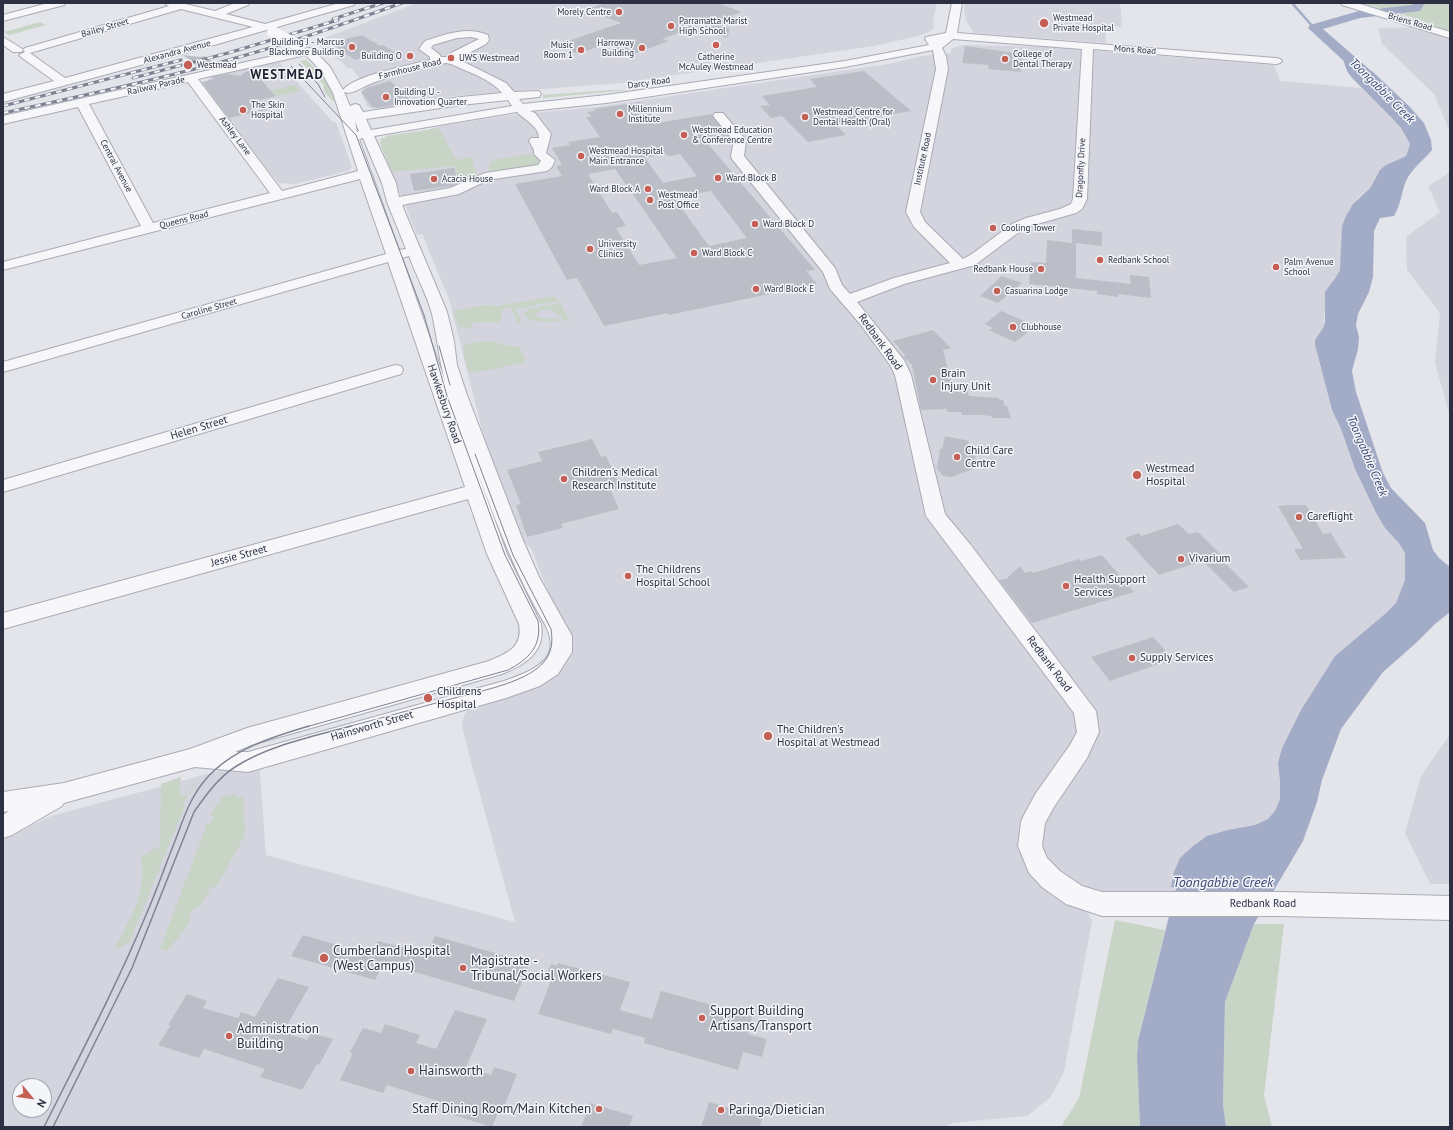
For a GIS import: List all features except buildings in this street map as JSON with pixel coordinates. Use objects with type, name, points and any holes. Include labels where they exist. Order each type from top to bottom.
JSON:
[{"type":"street","points":[[3,18],[60,3]]},
{"type":"street","name":"Hawkesbury Road","points":[[168,3],[263,27],[304,49],[349,90],[353,117],[352,136],[366,173],[393,257],[497,554],[532,629],[531,640],[525,650],[510,662]]},
{"type":"street","points":[[215,15],[244,3]]},
{"type":"street","name":"Alexandra Avenue","points":[[3,98],[350,3]]},
{"type":"street","points":[[950,36],[957,3]]},
{"type":"street","points":[[933,42],[942,31],[949,4]]},
{"type":"street","name":"Briens Road","points":[[1350,4],[1450,35]]},
{"type":"street","name":"Bailey Street","points":[[18,53],[181,6]]},
{"type":"street","points":[[954,20],[969,36]]},
{"type":"street","points":[[432,57],[425,47],[434,42],[468,33],[479,34],[484,37],[482,42],[456,57]]},
{"type":"street","name":"Darcy Road","points":[[565,92],[639,84],[945,41],[950,36]]},
{"type":"street","name":"Mons Road","points":[[950,36],[969,36],[1276,61]]},
{"type":"street","name":"Mons Road","points":[[933,42],[960,42],[995,39]]},
{"type":"street","points":[[3,40],[18,53],[63,82]]},
{"type":"street","name":"Darcy Road","points":[[366,134],[845,64],[897,55],[933,42]]},
{"type":"street","name":"Institute Road","points":[[933,42],[941,57],[942,69],[913,212],[919,224],[960,265]]},
{"type":"street","name":"Dragonfly Drive","points":[[848,300],[899,281],[960,265],[978,257],[1013,230],[1025,223],[1073,209],[1079,204],[1088,46]]},
{"type":"street","name":"Railway Parade","points":[[3,120],[291,55],[304,49]]},
{"type":"street","name":"Hawkesbury Road","points":[[291,55],[304,58],[319,69],[326,79],[340,83]]},
{"type":"street","name":"Farmhouse Road","points":[[349,90],[355,85],[432,57],[446,60],[456,57],[496,81],[522,110]]},
{"type":"street","name":"Ashley Lane","points":[[191,78],[278,195]]},
{"type":"street","name":"Farmhouse Road","points":[[340,83],[371,80]]},
{"type":"street","name":"Hawkesbury Road","points":[[340,83],[353,117],[366,134],[389,183],[394,202],[439,312],[446,341],[449,365],[458,395],[512,538],[529,577],[561,636],[561,652]]},
{"type":"street","points":[[353,117],[448,103],[544,93]]},
{"type":"street","name":"Central Avenue","points":[[82,103],[150,228]]},
{"type":"street","points":[[394,202],[454,191],[486,177],[542,168],[547,164],[548,160],[540,154],[540,150],[521,118],[522,110]]},
{"type":"street","name":"Redbank Road","points":[[719,116],[740,141],[737,156],[830,271],[835,286],[848,300],[898,364],[904,375],[936,516],[963,549],[1085,711],[1088,732],[1079,751],[1045,800],[1033,822],[1030,846],[1038,865],[1051,879],[1075,896],[1102,904],[1280,904],[1450,908]]},
{"type":"street","points":[[352,136],[366,134]]},
{"type":"street","name":"Queens Road","points":[[4,261],[150,228],[366,173]]},
{"type":"street","name":"Caroline Street","points":[[3,367],[415,251]]},
{"type":"street","name":"Helen Street","points":[[3,486],[395,370]]},
{"type":"street","name":"Jessie Street","points":[[3,621],[474,491]]},
{"type":"street","name":"Hainsworth Street","points":[[193,758],[248,762],[506,689],[532,680],[542,674],[556,660],[561,652]]},
{"type":"street","name":"Hainsworth Street","points":[[3,802],[64,793],[193,758],[247,737],[510,662]]},
{"type":"street","name":"Hainsworth Street","points":[[3,827],[64,793]]},
{"type":"street","points":[[3,802],[10,805],[13,814],[3,827]]},
{"type":"shaded area","points":[[417,3],[937,3],[933,21],[934,27],[931,31],[918,36],[874,46],[621,83],[454,96],[373,109],[367,106],[361,92],[366,86],[351,68],[347,68],[343,63],[314,42]]},
{"type":"shaded area","name":"Westmead Private Hospital","points":[[965,3],[1120,3],[1122,27],[1105,26],[1106,43],[974,33],[966,21],[964,9]]},
{"type":"shaded area","points":[[1450,27],[1450,132],[1434,94],[1382,44],[1378,28]]},
{"type":"shaded area","points":[[963,45],[1047,47],[1274,65],[1280,81],[1361,88],[1384,109],[1401,128],[1410,144],[1406,156],[1394,161],[1376,176],[1370,188],[1360,196],[1349,210],[1340,270],[1333,280],[1325,310],[1323,328],[1315,340],[1318,358],[1332,410],[1341,429],[1355,469],[1377,516],[1405,553],[1405,580],[1401,592],[1396,603],[1385,614],[1335,656],[1301,710],[1282,748],[1278,763],[1280,799],[1275,811],[1268,819],[1255,825],[1228,830],[1172,887],[1176,888],[1174,898],[1090,893],[1087,911],[1092,921],[1064,1072],[1050,1098],[1027,1116],[952,1123],[945,1127],[3,1127],[3,838],[11,836],[51,816],[259,760],[266,855],[515,922],[462,725],[464,716],[469,707],[543,680],[569,645],[531,548],[522,541],[487,450],[449,299],[422,234],[417,235],[380,143],[387,136],[424,131],[441,126],[510,115],[596,107],[888,64],[922,56],[951,53],[951,49]]},
{"type":"shaded area","points":[[279,62],[333,122],[336,122],[352,167],[348,171],[295,184],[279,183],[202,85],[211,77]]},
{"type":"shaded area","points":[[1450,172],[1450,416],[1435,363],[1440,313],[1407,270],[1406,237],[1440,212],[1428,186]]},
{"type":"shaded area","points":[[1450,734],[1450,884],[1430,884],[1405,833],[1421,776]]},
{"type":"green space","points":[[1362,3],[1450,3],[1450,32],[1418,19]]},
{"type":"green space","points":[[40,22],[46,25],[9,35],[4,32]]},
{"type":"green space","points":[[306,60],[320,73],[327,83],[336,99],[334,102],[325,93],[323,84],[300,61]]},
{"type":"green space","points":[[295,85],[300,91],[221,109],[216,102]]},
{"type":"green space","points":[[628,90],[543,98],[543,95]]},
{"type":"green space","points":[[439,128],[456,160],[471,157],[478,176],[461,183],[453,166],[392,172],[380,143],[381,139],[387,136]]},
{"type":"green space","points":[[531,154],[537,155],[540,160],[539,163],[532,168],[491,173],[489,167],[490,163],[494,160]]},
{"type":"green space","points":[[555,296],[558,301],[524,308],[515,308],[522,324],[519,324],[510,307],[503,308],[500,322],[473,322],[471,329],[458,325],[453,311],[485,305],[499,306]]},
{"type":"green space","points":[[560,303],[569,321],[565,321],[555,312],[548,309],[540,311],[536,314],[536,316],[562,321],[546,322],[527,319],[524,312],[530,309]]},
{"type":"green space","points":[[476,342],[495,342],[519,347],[526,362],[474,373],[468,372],[463,353],[464,347]]},
{"type":"green space","points":[[181,777],[180,794],[187,796],[196,780],[197,781],[182,805],[185,806],[129,943],[114,950],[136,906],[142,883],[141,857],[160,846],[161,784]]},
{"type":"green space","points":[[238,794],[237,798],[243,797],[244,837],[216,887],[211,887],[200,906],[193,910],[190,915],[189,924],[168,950],[160,949],[207,824],[210,824],[214,816],[210,815],[223,796]]},
{"type":"green space","points":[[1115,920],[1165,930],[1138,1041],[1137,1056],[1140,1127],[1063,1127],[1062,1125],[1079,1098]]},
{"type":"green space","points":[[1254,924],[1284,924],[1264,1096],[1272,1127],[1226,1127],[1223,1104],[1225,1002]]},
{"type":"water","name":"Toongabbie Creek","points":[[1340,51],[1373,72],[1410,107],[1424,123],[1431,140],[1432,150],[1408,176],[1394,216],[1380,218],[1374,231],[1373,277],[1369,292],[1358,314],[1356,325],[1359,337],[1358,349],[1352,371],[1356,392],[1383,473],[1391,488],[1425,523],[1433,550],[1439,558],[1450,567],[1450,612],[1383,672],[1341,729],[1322,780],[1317,802],[1303,841],[1254,924],[1225,1002],[1223,1104],[1226,1127],[1140,1127],[1137,1056],[1138,1041],[1176,888],[1171,887],[1174,872],[1180,858],[1207,836],[1255,825],[1268,819],[1275,811],[1280,799],[1278,763],[1282,748],[1301,710],[1335,656],[1396,603],[1405,580],[1405,553],[1398,542],[1385,528],[1377,515],[1355,469],[1341,429],[1332,410],[1315,345],[1315,340],[1325,322],[1325,292],[1340,270],[1342,226],[1346,216],[1353,204],[1370,188],[1380,170],[1386,165],[1406,156],[1410,144],[1401,128],[1352,78],[1347,71]]},
{"type":"waterway","points":[[1292,3],[1314,28]]},
{"type":"waterway","name":"Toongabbie Creek","points":[[1364,72],[1314,28],[1359,15],[1416,8],[1419,3]]},
{"type":"tram line","points":[[299,64],[318,84],[325,97]]},
{"type":"tram line","points":[[291,66],[356,135],[424,315],[447,396],[505,555],[538,621],[539,630],[536,645],[532,651],[522,661],[508,670],[306,727]]},
{"type":"tram line","points":[[439,346],[450,385]]},
{"type":"tram line","points":[[347,727],[512,682],[535,670],[543,663],[550,651],[552,643],[551,629],[513,555],[475,454]]},
{"type":"tram line","points":[[44,1127],[122,969],[154,896],[184,817],[200,786],[216,769],[240,752],[253,745],[309,726]]},
{"type":"tram line","points":[[53,1127],[132,968],[194,812],[203,799],[223,776],[248,759],[291,742],[351,726]]},
{"type":"railway","points":[[333,19],[383,3]]},
{"type":"railway","points":[[3,113],[181,73],[305,37],[402,3]]},
{"type":"railway","points":[[133,78],[228,53],[338,20]]},
{"type":"railway","points":[[3,106],[181,60]]},
{"type":"place","name":"Morely Centre","points":[[619,12]]},
{"type":"place","name":"Westmead Private Hospital","points":[[1044,23]]},
{"type":"place","name":"Parramatta Marist High School","points":[[671,26]]},
{"type":"place","name":"Catherine McAuley Westmead","points":[[716,45]]},
{"type":"place","name":"Building J - Marcus Blackmore Building","points":[[352,47]]},
{"type":"place","name":"Harroway Building","points":[[642,48]]},
{"type":"place","name":"Music Room 1","points":[[581,50]]},
{"type":"place","name":"Building O","points":[[410,56]]},
{"type":"place","name":"UWS Westmead","points":[[451,58]]},
{"type":"place","name":"College of Dental Therapy","points":[[1005,59]]},
{"type":"place","name":"Westmead","points":[[188,65]]},
{"type":"place","name":"Building U - Innovation Quarter","points":[[386,97]]},
{"type":"place","name":"The Skin Hospital","points":[[243,110]]},
{"type":"place","name":"Millennium Institute","points":[[620,114]]},
{"type":"place","name":"Westmead Centre for Dental Health (Oral)","points":[[805,117]]},
{"type":"place","name":"Westmead Education & Conference Centre","points":[[684,135]]},
{"type":"place","name":"Westmead Hospital Main Entrance","points":[[581,156]]},
{"type":"place","name":"Ward Block B","points":[[718,178]]},
{"type":"place","name":"Acacia House","points":[[434,179]]},
{"type":"place","name":"Ward Block A","points":[[648,189]]},
{"type":"place","name":"Westmead Post Office","points":[[650,200]]},
{"type":"place","name":"Ward Block D","points":[[755,224]]},
{"type":"place","name":"Cooling Tower","points":[[993,228]]},
{"type":"place","name":"University Clinics","points":[[590,249]]},
{"type":"place","name":"Ward Block C","points":[[694,253]]},
{"type":"place","name":"Redbank School","points":[[1100,260]]},
{"type":"place","name":"Palm Avenue School","points":[[1276,267]]},
{"type":"place","name":"Redbank House","points":[[1041,269]]},
{"type":"place","name":"Ward Block E","points":[[756,289]]},
{"type":"place","name":"Casuarina Lodge","points":[[997,291]]},
{"type":"place","name":"Clubhouse","points":[[1013,327]]},
{"type":"place","name":"Brain Injury Unit","points":[[933,380]]},
{"type":"place","name":"Child Care Centre","points":[[957,457]]},
{"type":"place","name":"Westmead Hospital","points":[[1137,475]]},
{"type":"place","name":"Children's Medical Research Institute","points":[[564,479]]},
{"type":"place","name":"Careflight","points":[[1299,517]]},
{"type":"place","name":"Vivarium","points":[[1181,559]]},
{"type":"place","name":"The Childrens Hospital School","points":[[628,576]]},
{"type":"place","name":"Health Support Services","points":[[1066,586]]},
{"type":"place","name":"Supply Services","points":[[1132,658]]},
{"type":"place","name":"Childrens Hospital","points":[[428,698]]},
{"type":"place","name":"The Children's Hospital at Westmead","points":[[768,736]]},
{"type":"place","name":"Cumberland Hospital (West Campus)","points":[[324,958]]},
{"type":"place","name":"Magistrate - Tribunal/Social Workers","points":[[463,968]]},
{"type":"place","name":"Support Building Artisans/Transport","points":[[702,1018]]},
{"type":"place","name":"Administration Building","points":[[229,1036]]},
{"type":"place","name":"Hainsworth","points":[[411,1071]]},
{"type":"place","name":"Staff Dining Room/Main Kitchen","points":[[599,1109]]},
{"type":"place","name":"Paringa/Dietician","points":[[721,1110]]},
{"type":"district","name":"WESTMEAD","points":[[287,75]]}]
